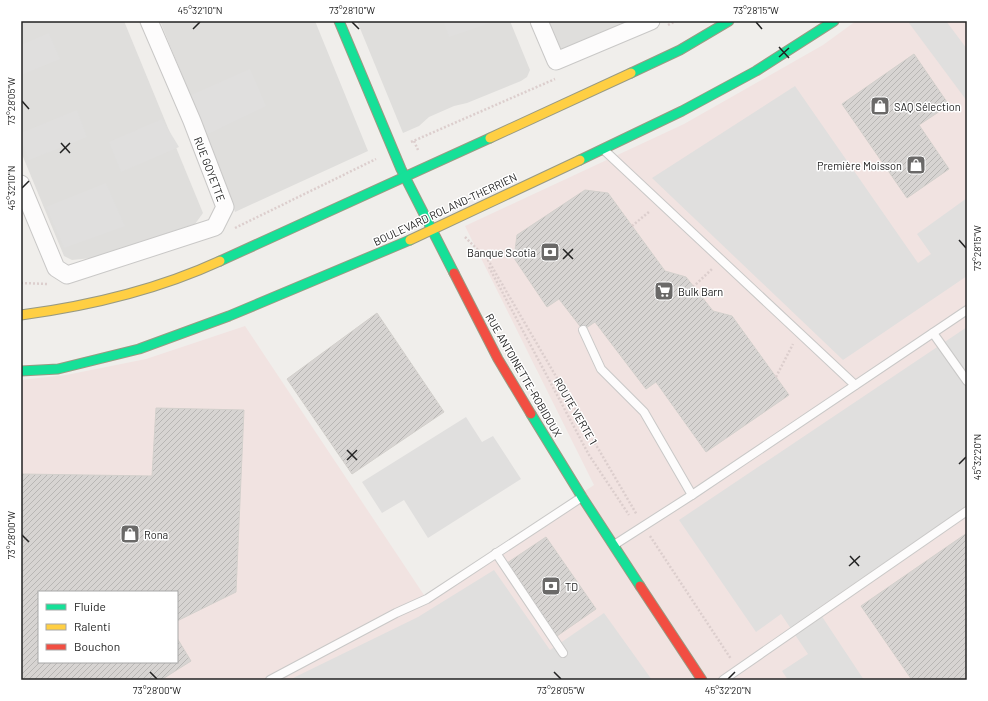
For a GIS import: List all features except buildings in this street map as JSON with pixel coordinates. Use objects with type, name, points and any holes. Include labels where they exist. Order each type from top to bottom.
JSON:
[{"type":"main road","name":"RUE ANTOINETTE-ROBIDOUX","points":[[339,21],[406,178],[498,359],[582,497],[702,680]]},
{"type":"main road","points":[[21,315],[51,312],[134,292],[188,276],[406,178],[673,53],[729,21]]},
{"type":"main road","name":"BOULEVARD ROLAND-THERRIEN","points":[[21,371],[58,369],[139,349],[229,316],[433,231],[602,148],[682,111],[756,71],[834,21]]},
{"type":"street","name":"RUE GOYETTE","points":[[21,184],[56,268],[67,275],[215,227],[225,207],[192,121],[149,21]]},
{"type":"street","points":[[539,21],[558,69],[657,24]]},
{"type":"lane","points":[[602,148],[855,385]]},
{"type":"lane","points":[[613,545],[692,495],[967,310]]},
{"type":"lane","points":[[583,330],[601,369],[644,412],[692,495]]},
{"type":"lane","points":[[933,333],[967,381]]},
{"type":"lane","points":[[270,680],[426,599],[582,497]]},
{"type":"lane","points":[[722,680],[967,511]]},
{"type":"lane","points":[[496,553],[563,653]]},
{"type":"path","points":[[657,24],[676,21]]},
{"type":"path","points":[[425,168],[414,141],[558,69]]},
{"type":"path","points":[[632,226],[660,203]]},
{"type":"path","name":"ROUTE VERTE 1","points":[[450,222],[488,260],[644,526],[738,669]]},
{"type":"path","points":[[693,287],[721,260]]},
{"type":"path","points":[[489,267],[589,455],[629,515]]},
{"type":"path","points":[[776,377],[799,333]]},
{"type":"shaded area","points":[[21,21],[124,21],[203,213],[195,224],[92,258],[72,260],[64,256],[21,152]]},
{"type":"shaded area","points":[[160,21],[315,21],[368,151],[235,212],[221,171]]},
{"type":"shaded area","points":[[357,21],[510,21],[530,70],[527,77],[521,81],[429,117],[419,126],[403,133]]},
{"type":"shaded area","points":[[443,21],[496,21],[449,37]]},
{"type":"shaded area","points":[[546,21],[635,21],[559,51]]},
{"type":"shaded area","points":[[856,21],[967,21],[967,680],[21,680],[21,380],[66,375],[146,359],[245,326],[426,598],[594,485],[465,226],[684,124],[823,45]]},
{"type":"shaded area","points":[[912,21],[946,21],[967,49],[967,101],[909,23]]},
{"type":"shaded area","points":[[49,33],[60,59],[21,75],[21,45]]},
{"type":"shaded area","points":[[250,69],[266,106],[206,135],[189,96]]},
{"type":"shaded area","points":[[795,86],[918,263],[931,254],[917,234],[967,198],[967,276],[843,360],[652,178]]},
{"type":"shaded area","points":[[77,110],[87,137],[29,160],[21,140],[21,133]]},
{"type":"shaded area","points":[[162,119],[179,147],[121,172],[109,142]]},
{"type":"shaded area","points":[[106,183],[125,226],[64,248],[46,207]]},
{"type":"shaded area","points":[[967,327],[967,506],[817,609],[864,680],[788,680],[782,671],[808,654],[781,614],[756,632],[679,520]]},
{"type":"shaded area","points":[[466,417],[482,442],[493,436],[521,479],[428,538],[404,500],[382,513],[362,482]]},
{"type":"shaded area","points":[[494,570],[550,650],[604,613],[652,680],[289,680],[418,617]]},
{"type":"traffic: fast","points":[[339,21],[401,169],[454,273]]},
{"type":"traffic: fast","points":[[631,73],[680,50],[729,21]]},
{"type":"traffic: fast","points":[[580,160],[682,111],[756,71],[834,21]]},
{"type":"traffic: fast","points":[[220,261],[490,138]]},
{"type":"traffic: fast","points":[[21,371],[58,369],[139,349],[229,316],[410,240]]},
{"type":"traffic: fast","points":[[531,414],[582,497],[640,586]]},
{"type":"traffic: slow","points":[[490,138],[631,73]]},
{"type":"traffic: slow","points":[[410,240],[580,160]]},
{"type":"traffic: slow","points":[[21,315],[72,307],[122,296],[172,280],[220,261]]},
{"type":"traffic: jam","points":[[454,273],[498,359],[531,414]]},
{"type":"traffic: jam","points":[[640,586],[702,680]]},
{"type":"place","name":"SAQ Sélection","points":[[880,106]]},
{"type":"place","name":"Première Moisson","points":[[916,165]]},
{"type":"place","name":"Banque Scotia","points":[[550,252]]},
{"type":"place","name":"Bulk Barn","points":[[664,291]]},
{"type":"place","name":"Rona","points":[[130,534]]},
{"type":"place","name":"TD","points":[[551,586]]}]
